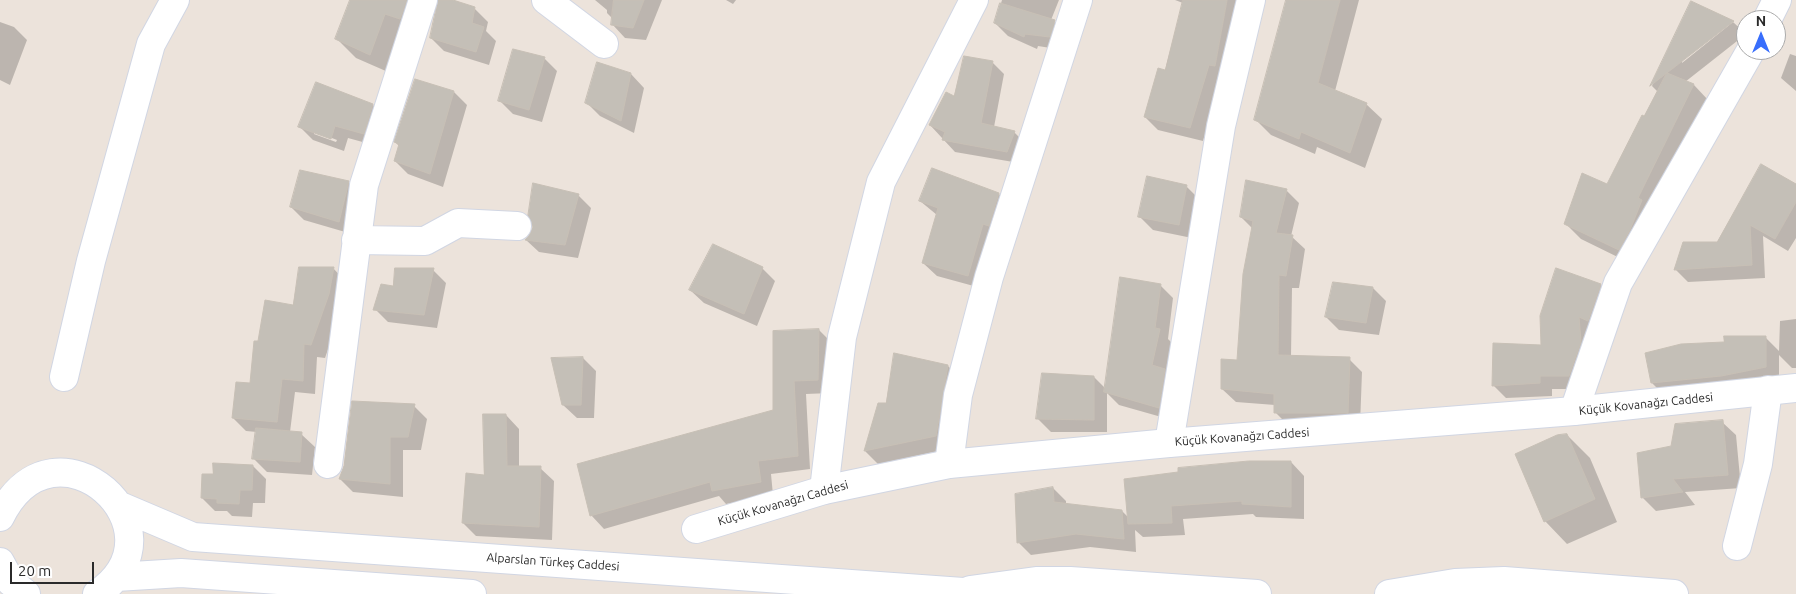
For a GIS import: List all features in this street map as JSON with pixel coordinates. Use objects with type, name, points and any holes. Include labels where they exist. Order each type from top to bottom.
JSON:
[{"type":"street","points":[[64,377],[91,261],[151,44],[175,0]]},
{"type":"street","points":[[328,464],[364,185],[423,0]]},
{"type":"street","points":[[546,0],[604,44]]},
{"type":"street","points":[[824,490],[842,337],[881,182],[974,0]]},
{"type":"street","points":[[948,464],[958,395],[990,277],[1078,0]]},
{"type":"street","points":[[1170,442],[1221,126],[1250,0]]},
{"type":"street","points":[[1574,411],[1618,282],[1745,60]]},
{"type":"street","points":[[356,240],[425,241],[458,222],[517,226]]},
{"type":"street","name":"Küçük Kovanağzı Caddesi","points":[[696,529],[824,490],[948,464],[1170,442],[1574,411],[1796,388]]},
{"type":"street","points":[[1737,546],[1758,464],[1768,390]]},
{"type":"street","points":[[3,506],[24,484],[44,475],[66,472],[88,477],[106,489],[120,506],[128,527],[128,550],[121,570],[107,588]]},
{"type":"street","name":"Alparslan Türkeş Caddesi","points":[[120,506],[193,536],[991,594]]},
{"type":"street","points":[[2,570],[11,582],[26,594]]},
{"type":"street","points":[[107,588],[180,573],[472,594]]},
{"type":"street","points":[[962,592],[1036,581],[1070,581],[1257,594]]},
{"type":"street","points":[[1389,594],[1455,584],[1504,581],[1674,594]]},
{"type":"building","points":[[350,0],[407,0],[400,19],[385,14],[370,55],[335,39]]},
{"type":"building","points":[[438,0],[453,0],[475,7],[472,23],[484,27],[476,52],[430,38]]},
{"type":"building","points":[[614,0],[644,0],[633,28],[611,25]]},
{"type":"building","points":[[1183,0],[1227,0],[1215,66],[1209,65],[1190,128],[1144,117],[1158,68],[1165,70]]},
{"type":"building","points":[[1286,0],[1340,0],[1318,83],[1367,103],[1350,153],[1301,132],[1299,139],[1254,120]]},
{"type":"building","points":[[1691,1],[1734,21],[1650,86]]},
{"type":"building","points":[[1000,3],[1055,20],[1050,37],[1025,34],[1024,37],[994,23]]},
{"type":"building","points":[[513,49],[545,57],[529,110],[498,101]]},
{"type":"building","points":[[964,56],[993,61],[981,123],[1015,131],[1007,152],[942,140],[945,132],[929,125],[946,92],[954,96]]},
{"type":"building","points":[[597,62],[631,73],[621,121],[585,103]]},
{"type":"building","points":[[1667,73],[1694,84],[1638,198],[1642,200],[1630,230],[1619,250],[1564,224],[1582,173],[1607,184],[1642,115],[1644,116]]},
{"type":"building","points":[[415,79],[454,91],[430,174],[394,161],[399,144],[394,142]]},
{"type":"building","points":[[316,82],[373,104],[364,134],[335,126],[331,139],[298,127]]},
{"type":"building","points":[[1761,164],[1796,184],[1796,202],[1775,239],[1750,225],[1752,265],[1674,270],[1683,242],[1717,242]]},
{"type":"building","points":[[932,168],[999,193],[989,226],[983,224],[968,276],[922,263],[938,208],[919,201]]},
{"type":"building","points":[[300,170],[349,181],[339,222],[290,207]]},
{"type":"building","points":[[1147,176],[1187,185],[1179,225],[1138,217]]},
{"type":"building","points":[[1246,180],[1287,189],[1276,233],[1293,235],[1286,276],[1279,275],[1278,355],[1350,357],[1348,413],[1274,413],[1274,394],[1221,389],[1221,359],[1237,360],[1243,274],[1253,221],[1240,217]]},
{"type":"building","points":[[533,183],[579,194],[565,245],[525,240],[533,227],[528,216]]},
{"type":"building","points":[[713,244],[763,267],[744,314],[689,290]]},
{"type":"building","points":[[299,267],[334,267],[329,294],[311,345],[304,344],[303,381],[282,379],[277,422],[232,418],[236,382],[250,383],[254,341],[258,341],[265,300],[293,305]]},
{"type":"building","points":[[395,268],[434,268],[424,315],[373,310],[381,284],[393,286]]},
{"type":"building","points":[[1556,268],[1601,284],[1588,321],[1579,317],[1581,342],[1569,376],[1540,376],[1540,383],[1492,386],[1493,343],[1541,345],[1540,316]]},
{"type":"building","points":[[1120,277],[1161,284],[1155,328],[1160,329],[1152,365],[1165,369],[1159,408],[1104,392]]},
{"type":"building","points":[[1333,282],[1373,287],[1366,323],[1325,317]]},
{"type":"building","points":[[819,329],[818,380],[794,381],[798,456],[758,461],[761,482],[712,491],[710,482],[590,516],[577,464],[773,410],[773,331]]},
{"type":"building","points":[[1724,336],[1766,336],[1766,367],[1721,376],[1651,383],[1645,353],[1681,344],[1724,342]]},
{"type":"building","points":[[894,353],[948,365],[936,436],[864,451],[878,403],[886,403]]},
{"type":"building","points":[[583,357],[581,405],[562,405],[551,358]]},
{"type":"building","points":[[1042,373],[1094,376],[1094,420],[1036,419]]},
{"type":"building","points":[[352,401],[415,404],[408,437],[390,437],[390,484],[339,479],[344,466]]},
{"type":"building","points":[[483,414],[506,414],[507,466],[541,466],[539,527],[462,523],[466,473],[484,475]]},
{"type":"building","points":[[1723,420],[1728,475],[1673,479],[1683,492],[1641,498],[1637,453],[1671,446],[1675,424]]},
{"type":"building","points":[[256,428],[302,432],[300,462],[252,459]]},
{"type":"building","points":[[1567,434],[1595,499],[1544,522],[1515,454],[1557,435]]},
{"type":"building","points":[[1249,461],[1291,461],[1291,507],[1242,504],[1242,501],[1171,506],[1172,523],[1128,524],[1124,479],[1178,472],[1178,468]]},
{"type":"building","points":[[213,463],[253,465],[252,490],[240,490],[239,504],[217,503],[217,499],[201,498],[202,474],[213,474]]},
{"type":"building","points":[[1053,487],[1054,502],[1122,510],[1124,539],[1076,534],[1017,543],[1015,494]]}]
